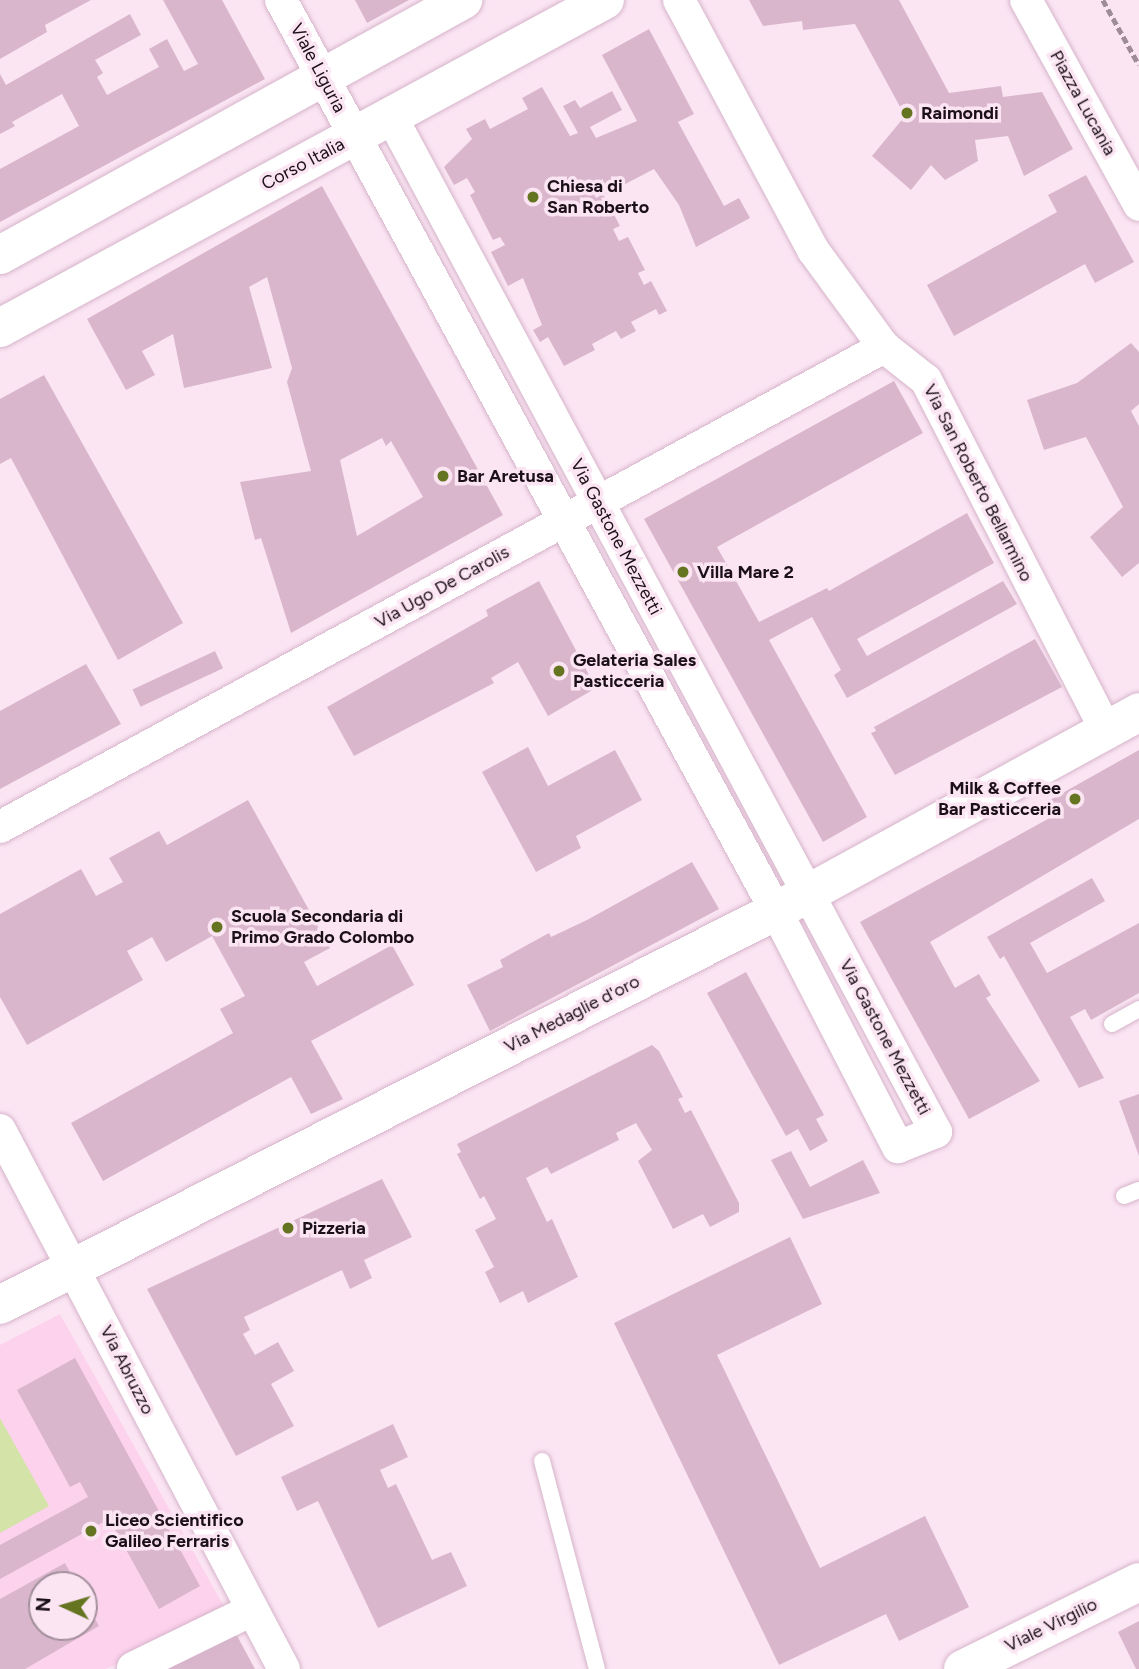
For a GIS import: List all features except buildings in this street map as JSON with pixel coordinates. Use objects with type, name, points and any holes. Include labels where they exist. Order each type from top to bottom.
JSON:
[{"type":"main road","points":[[0,256],[463,0]]},
{"type":"main road","name":"Corso Italia","points":[[0,328],[605,0]]},
{"type":"main road","name":"Via Medaglie d'oro","points":[[0,1305],[776,911],[1139,712]]},
{"type":"main road","name":"Viale Virgilio","points":[[963,1669],[1139,1582]]},
{"type":"street","name":"Viale Liguria","points":[[281,0],[355,136]]},
{"type":"street","name":"Via San Roberto Bellarmino","points":[[680,0],[813,250],[884,347],[926,380],[1105,730]]},
{"type":"street","name":"Piazza Lucania","points":[[1026,0],[1139,205]]},
{"type":"street","name":"Via Gastone Mezzetti","points":[[355,136],[776,911],[898,1147],[936,1132],[391,116]]},
{"type":"street","name":"Via Ugo De Carolis","points":[[0,827],[884,347]]},
{"type":"street","name":"Via Abruzzo","points":[[0,1130],[75,1267],[250,1611],[284,1669]]},
{"type":"street","points":[[132,1669],[250,1611]]},
{"type":"lane","points":[[1112,1024],[1139,1009]]},
{"type":"lane","points":[[542,1461],[597,1669]]},
{"type":"path","points":[[1103,0],[1139,65]]},
{"type":"shaded area","name":"Liceo Scientifico Galileo Ferraris","points":[[60,1314],[226,1610],[106,1669],[0,1669],[0,1345]]},
{"type":"green space","points":[[0,1418],[49,1506],[0,1533]]},
{"type":"place","name":"Raimondi","points":[[907,113]]},
{"type":"place","name":"Chiesa di San Roberto","points":[[533,197]]},
{"type":"place","name":"Bar Aretusa","points":[[443,476]]},
{"type":"place","name":"Villa Mare 2","points":[[683,572]]},
{"type":"place","name":"Gelateria Sales Pasticceria","points":[[559,671]]},
{"type":"place","name":"Milk & Coffee Bar Pasticceria","points":[[1075,799]]},
{"type":"place","name":"Scuola Secondaria di Primo Grado Colombo","points":[[217,927]]},
{"type":"place","name":"Pizzeria","points":[[288,1228]]},
{"type":"place","name":"Liceo Scientifico Galileo Ferraris","points":[[91,1531]]}]
